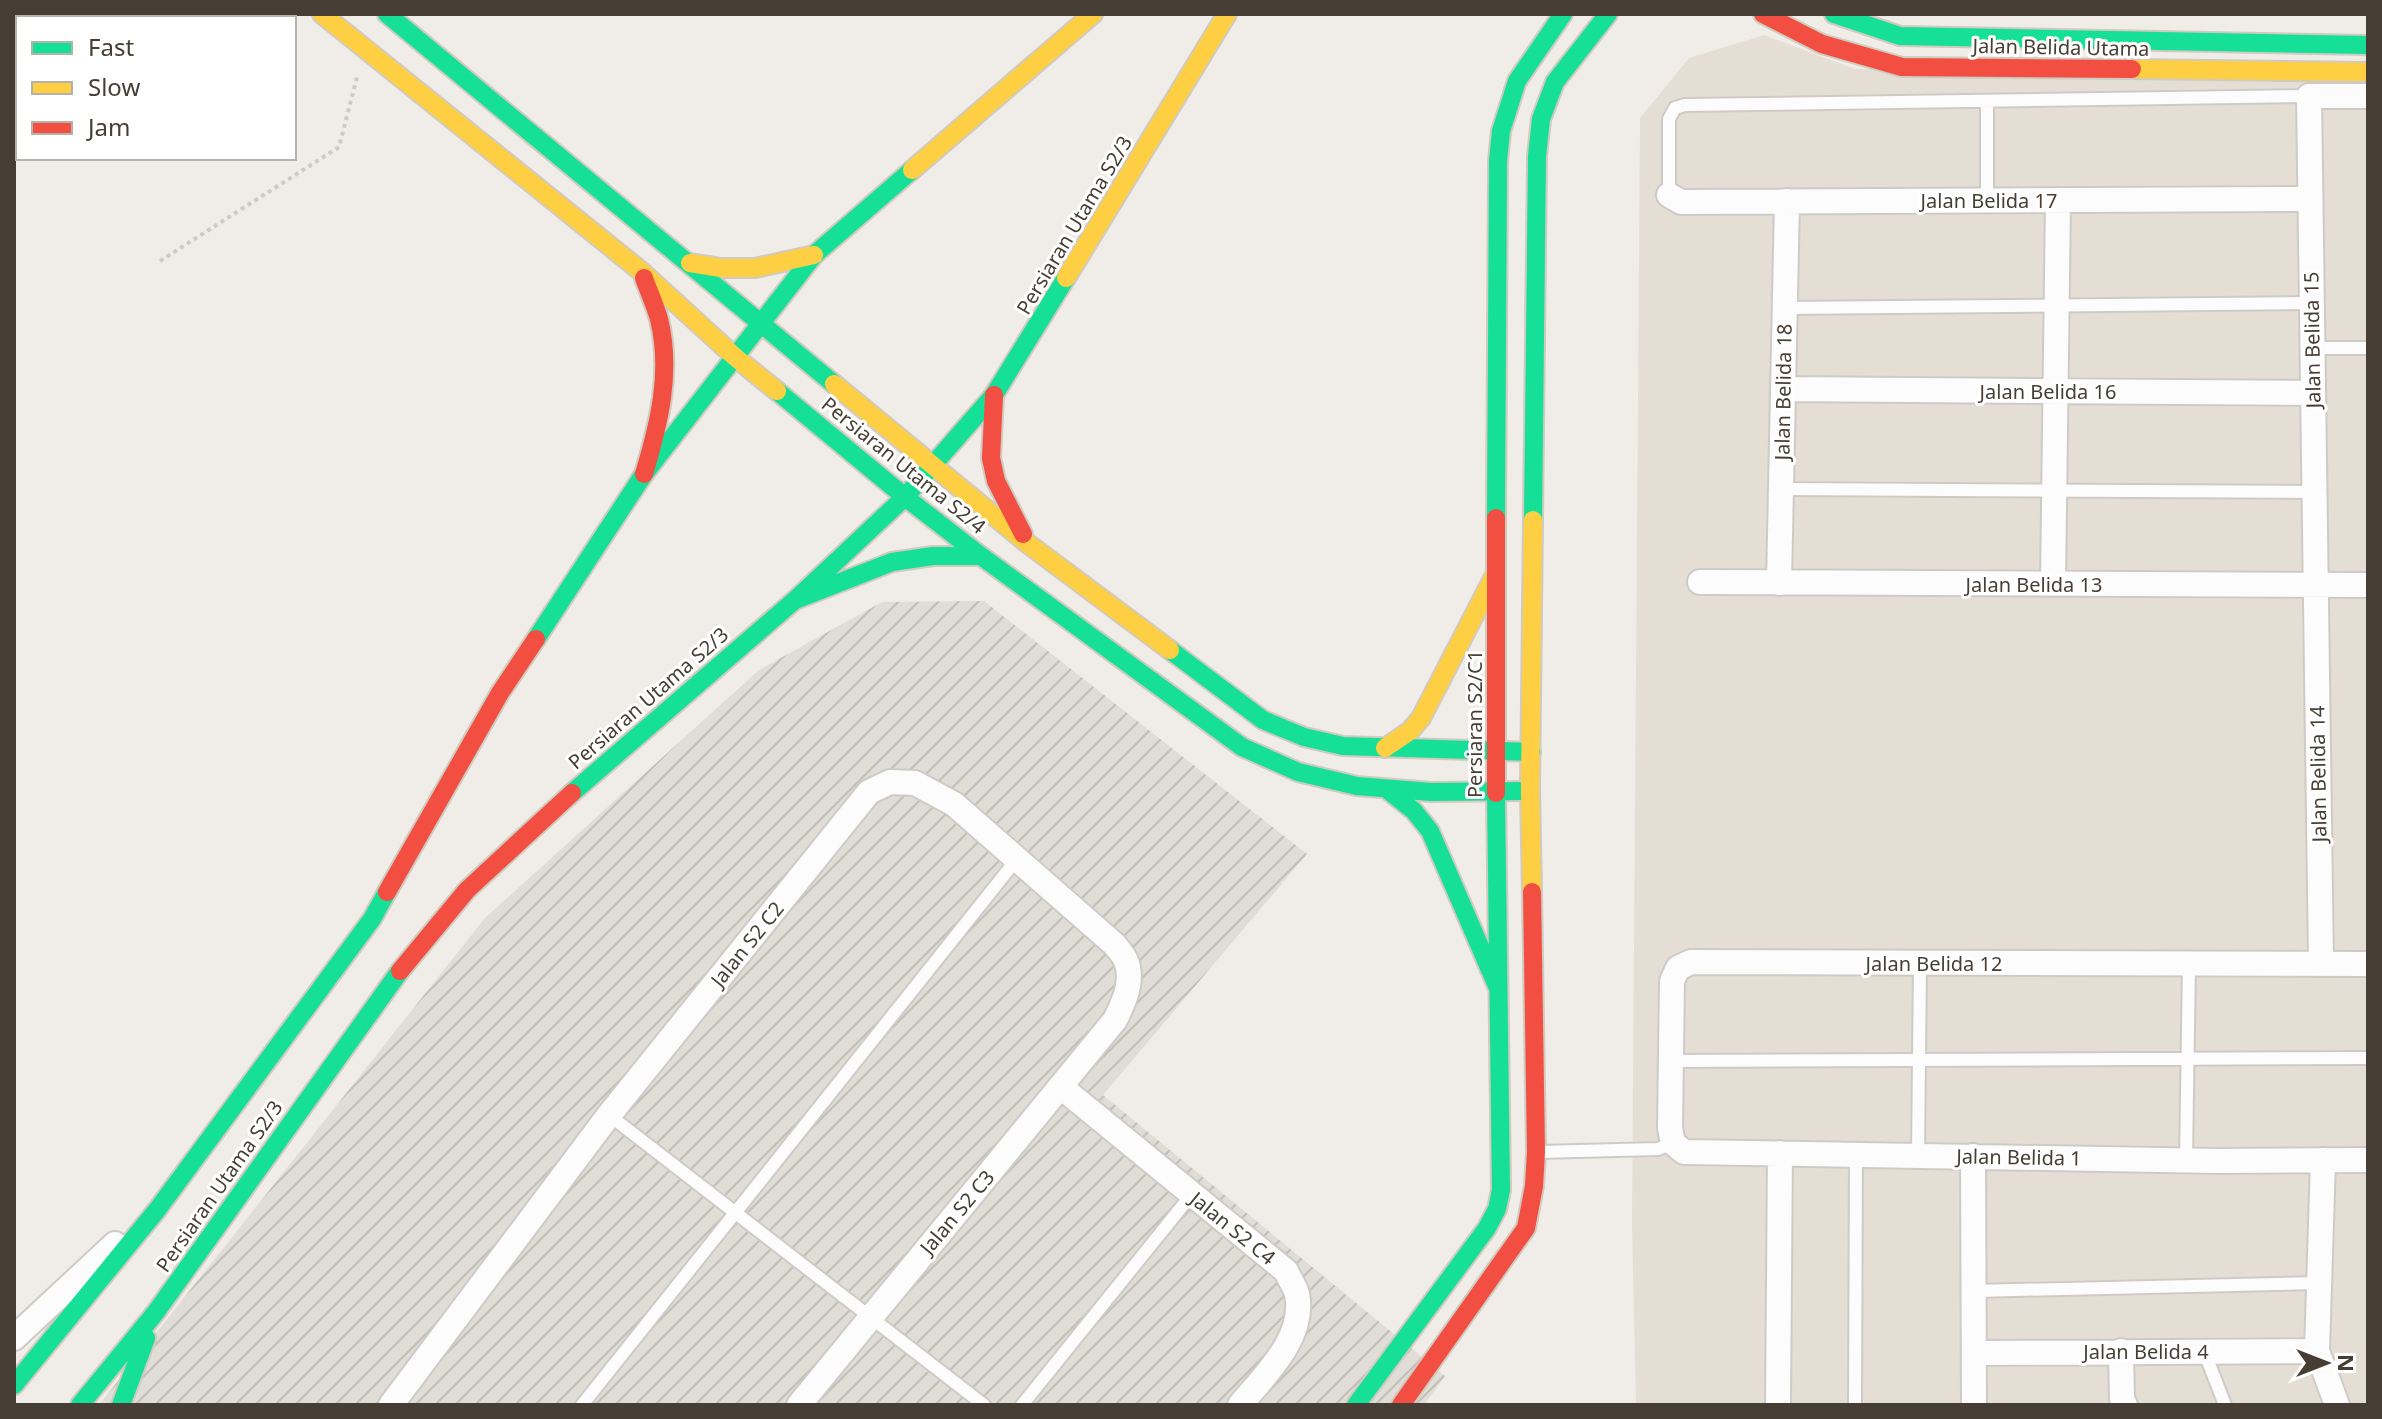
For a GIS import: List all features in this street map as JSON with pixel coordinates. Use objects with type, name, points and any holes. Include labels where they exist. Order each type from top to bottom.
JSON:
[{"type":"main road","name":"Persiaran Utama S2/4","points":[[322,14],[642,272],[735,357],[905,497],[1242,747],[1275,764],[1332,782],[1389,791],[1530,791]]},
{"type":"main road","name":"Persiaran Utama S2/4","points":[[387,14],[932,467],[1027,543],[1263,720],[1343,746],[1531,752]]},
{"type":"main road","name":"Persiaran Utama S2/3","points":[[14,1385],[157,1210],[372,919],[500,693],[644,474],[814,255],[1093,14]]},
{"type":"main road","name":"Persiaran Utama S2/3","points":[[80,1405],[156,1312],[390,983],[467,890],[545,817],[795,600],[905,497],[994,395],[1227,14]]},
{"type":"main road","name":"Persiaran S2/C1","points":[[1356,1405],[1487,1228],[1497,1209],[1501,1190],[1495,752],[1496,220],[1499,146],[1517,81],[1563,14]]},
{"type":"main road","points":[[1401,1405],[1526,1228],[1533,1196],[1536,1152],[1530,791],[1537,156],[1541,119],[1555,82],[1608,14]]},
{"type":"main road","name":"Jalan Belida Utama","points":[[1763,14],[1822,44],[1902,67],[2368,72]]},
{"type":"main road","name":"Jalan Belida Utama","points":[[1834,14],[1900,36],[2368,45]]},
{"type":"main road","points":[[690,263],[721,268],[755,268],[814,255]]},
{"type":"main road","points":[[642,272],[659,319],[664,367],[660,419],[644,474]]},
{"type":"main road","points":[[994,395],[991,458],[996,481],[1027,543]]},
{"type":"main road","points":[[795,600],[892,562],[933,556],[981,556]]},
{"type":"main road","points":[[1385,748],[1410,731],[1421,718],[1495,575]]},
{"type":"main road","points":[[1389,791],[1414,811],[1430,831],[1497,986]]},
{"type":"main road","points":[[1502,1152],[1536,1152]]},
{"type":"main road","points":[[121,1405],[156,1312]]},
{"type":"street","points":[[2309,96],[2368,96]]},
{"type":"street","name":"Jalan Belida 15","points":[[2309,96],[2315,585]]},
{"type":"street","name":"Jalan Belida 17","points":[[1669,195],[1681,202],[2310,199]]},
{"type":"street","points":[[2053,584],[2058,200]]},
{"type":"street","name":"Jalan Belida 18","points":[[1779,583],[1787,201]]},
{"type":"street","name":"Jalan Belida 16","points":[[1783,389],[2313,393]]},
{"type":"street","name":"Jalan Belida 13","points":[[1700,582],[2368,585]]},
{"type":"street","name":"Jalan Belida 14","points":[[2315,585],[2321,963]]},
{"type":"street","name":"Jalan S2 C2","points":[[391,1405],[609,1115],[869,792],[890,782],[915,783],[954,804],[1114,944],[1126,961],[1129,983],[1115,1020]]},
{"type":"street","name":"Jalan Belida 12","points":[[1673,1143],[1670,1128],[1672,981],[1678,968],[1691,962],[2368,964]]},
{"type":"street","name":"Jalan S2 C3","points":[[799,1405],[1115,1020]]},
{"type":"street","name":"Jalan S2 C4","points":[[1061,1087],[1286,1271],[1297,1294],[1297,1321],[1280,1357],[1240,1405]]},
{"type":"street","name":"Jalan Belida 1","points":[[1673,1143],[1684,1152],[2368,1160]]},
{"type":"street","points":[[1778,1405],[1780,1153]]},
{"type":"street","points":[[1973,1156],[1974,1405]]},
{"type":"street","points":[[2323,1160],[2317,1351],[2337,1405]]},
{"type":"street","points":[[14,1338],[98,1257],[157,1210]]},
{"type":"street","points":[[2121,1351],[2122,1399],[2125,1405]]},
{"type":"street","name":"Jalan Belida 4","points":[[1974,1353],[2317,1351]]},
{"type":"lane","points":[[1669,195],[1669,119],[1675,108],[1685,105],[2309,96]]},
{"type":"lane","points":[[1987,101],[1987,201]]},
{"type":"lane","points":[[1785,308],[2312,303]]},
{"type":"lane","points":[[2312,348],[2368,348]]},
{"type":"lane","points":[[1781,489],[2314,492]]},
{"type":"lane","points":[[582,1405],[1017,859]]},
{"type":"lane","points":[[1918,1155],[1920,963]]},
{"type":"lane","points":[[2186,1160],[2189,964]]},
{"type":"lane","points":[[1670,1061],[2368,1058]]},
{"type":"lane","points":[[609,1115],[984,1405]]},
{"type":"lane","points":[[1536,1152],[1658,1149],[1673,1143]]},
{"type":"lane","points":[[1855,1405],[1856,1154]]},
{"type":"lane","points":[[1022,1405],[1192,1194]]},
{"type":"lane","points":[[1974,1291],[2319,1283]]},
{"type":"lane","points":[[2204,1351],[2225,1405]]},
{"type":"path","points":[[160,261],[339,147],[364,48]]},
{"type":"shaded area","points":[[1764,35],[1855,69],[2368,69],[2368,1405],[1636,1405],[1632,1224],[1640,118],[1689,58]]},
{"type":"shaded area","points":[[984,601],[1307,854],[1103,1095],[1445,1376],[1424,1405],[99,1405],[485,918],[759,670],[882,602]]},
{"type":"traffic: fast","points":[[387,14],[834,384]]},
{"type":"traffic: fast","points":[[1496,518],[1498,161],[1501,131],[1517,81],[1563,14]]},
{"type":"traffic: fast","points":[[1533,520],[1537,156],[1541,119],[1555,82],[1608,14]]},
{"type":"traffic: fast","points":[[1834,14],[1900,36],[2368,45]]},
{"type":"traffic: fast","points":[[536,639],[644,474],[814,255],[912,170]]},
{"type":"traffic: fast","points":[[572,793],[795,600],[905,497],[994,395],[1066,278]]},
{"type":"traffic: fast","points":[[777,391],[981,556],[1242,747],[1298,772],[1357,786],[1431,792],[1530,791]]},
{"type":"traffic: fast","points":[[795,600],[892,562],[933,556],[981,556]]},
{"type":"traffic: fast","points":[[1170,650],[1263,720],[1304,737],[1343,746],[1531,752]]},
{"type":"traffic: fast","points":[[1389,791],[1414,811],[1430,831],[1497,986]]},
{"type":"traffic: fast","points":[[1356,1405],[1487,1228],[1497,1209],[1501,1190],[1496,793]]},
{"type":"traffic: fast","points":[[14,1385],[157,1210],[372,919],[387,892]]},
{"type":"traffic: fast","points":[[80,1405],[156,1312],[400,971]]},
{"type":"traffic: fast","points":[[121,1405],[146,1338]]},
{"type":"traffic: slow","points":[[322,14],[642,272],[777,391]]},
{"type":"traffic: slow","points":[[912,170],[1093,14]]},
{"type":"traffic: slow","points":[[1066,278],[1227,14]]},
{"type":"traffic: slow","points":[[2132,69],[2368,72]]},
{"type":"traffic: slow","points":[[690,263],[721,268],[755,268],[814,255]]},
{"type":"traffic: slow","points":[[834,384],[1027,543],[1170,650]]},
{"type":"traffic: slow","points":[[1532,892],[1533,520]]},
{"type":"traffic: slow","points":[[1385,748],[1410,731],[1421,718],[1495,575]]},
{"type":"traffic: jam","points":[[1763,14],[1822,44],[1902,67],[2132,69]]},
{"type":"traffic: jam","points":[[644,278],[659,319],[664,359],[659,417],[644,474]]},
{"type":"traffic: jam","points":[[994,395],[991,458],[996,481],[1023,534]]},
{"type":"traffic: jam","points":[[1496,518],[1496,793]]},
{"type":"traffic: jam","points":[[387,892],[500,693],[536,639]]},
{"type":"traffic: jam","points":[[400,971],[467,890],[572,793]]},
{"type":"traffic: jam","points":[[1401,1405],[1526,1228],[1534,1186],[1536,1152],[1532,892]]}]
